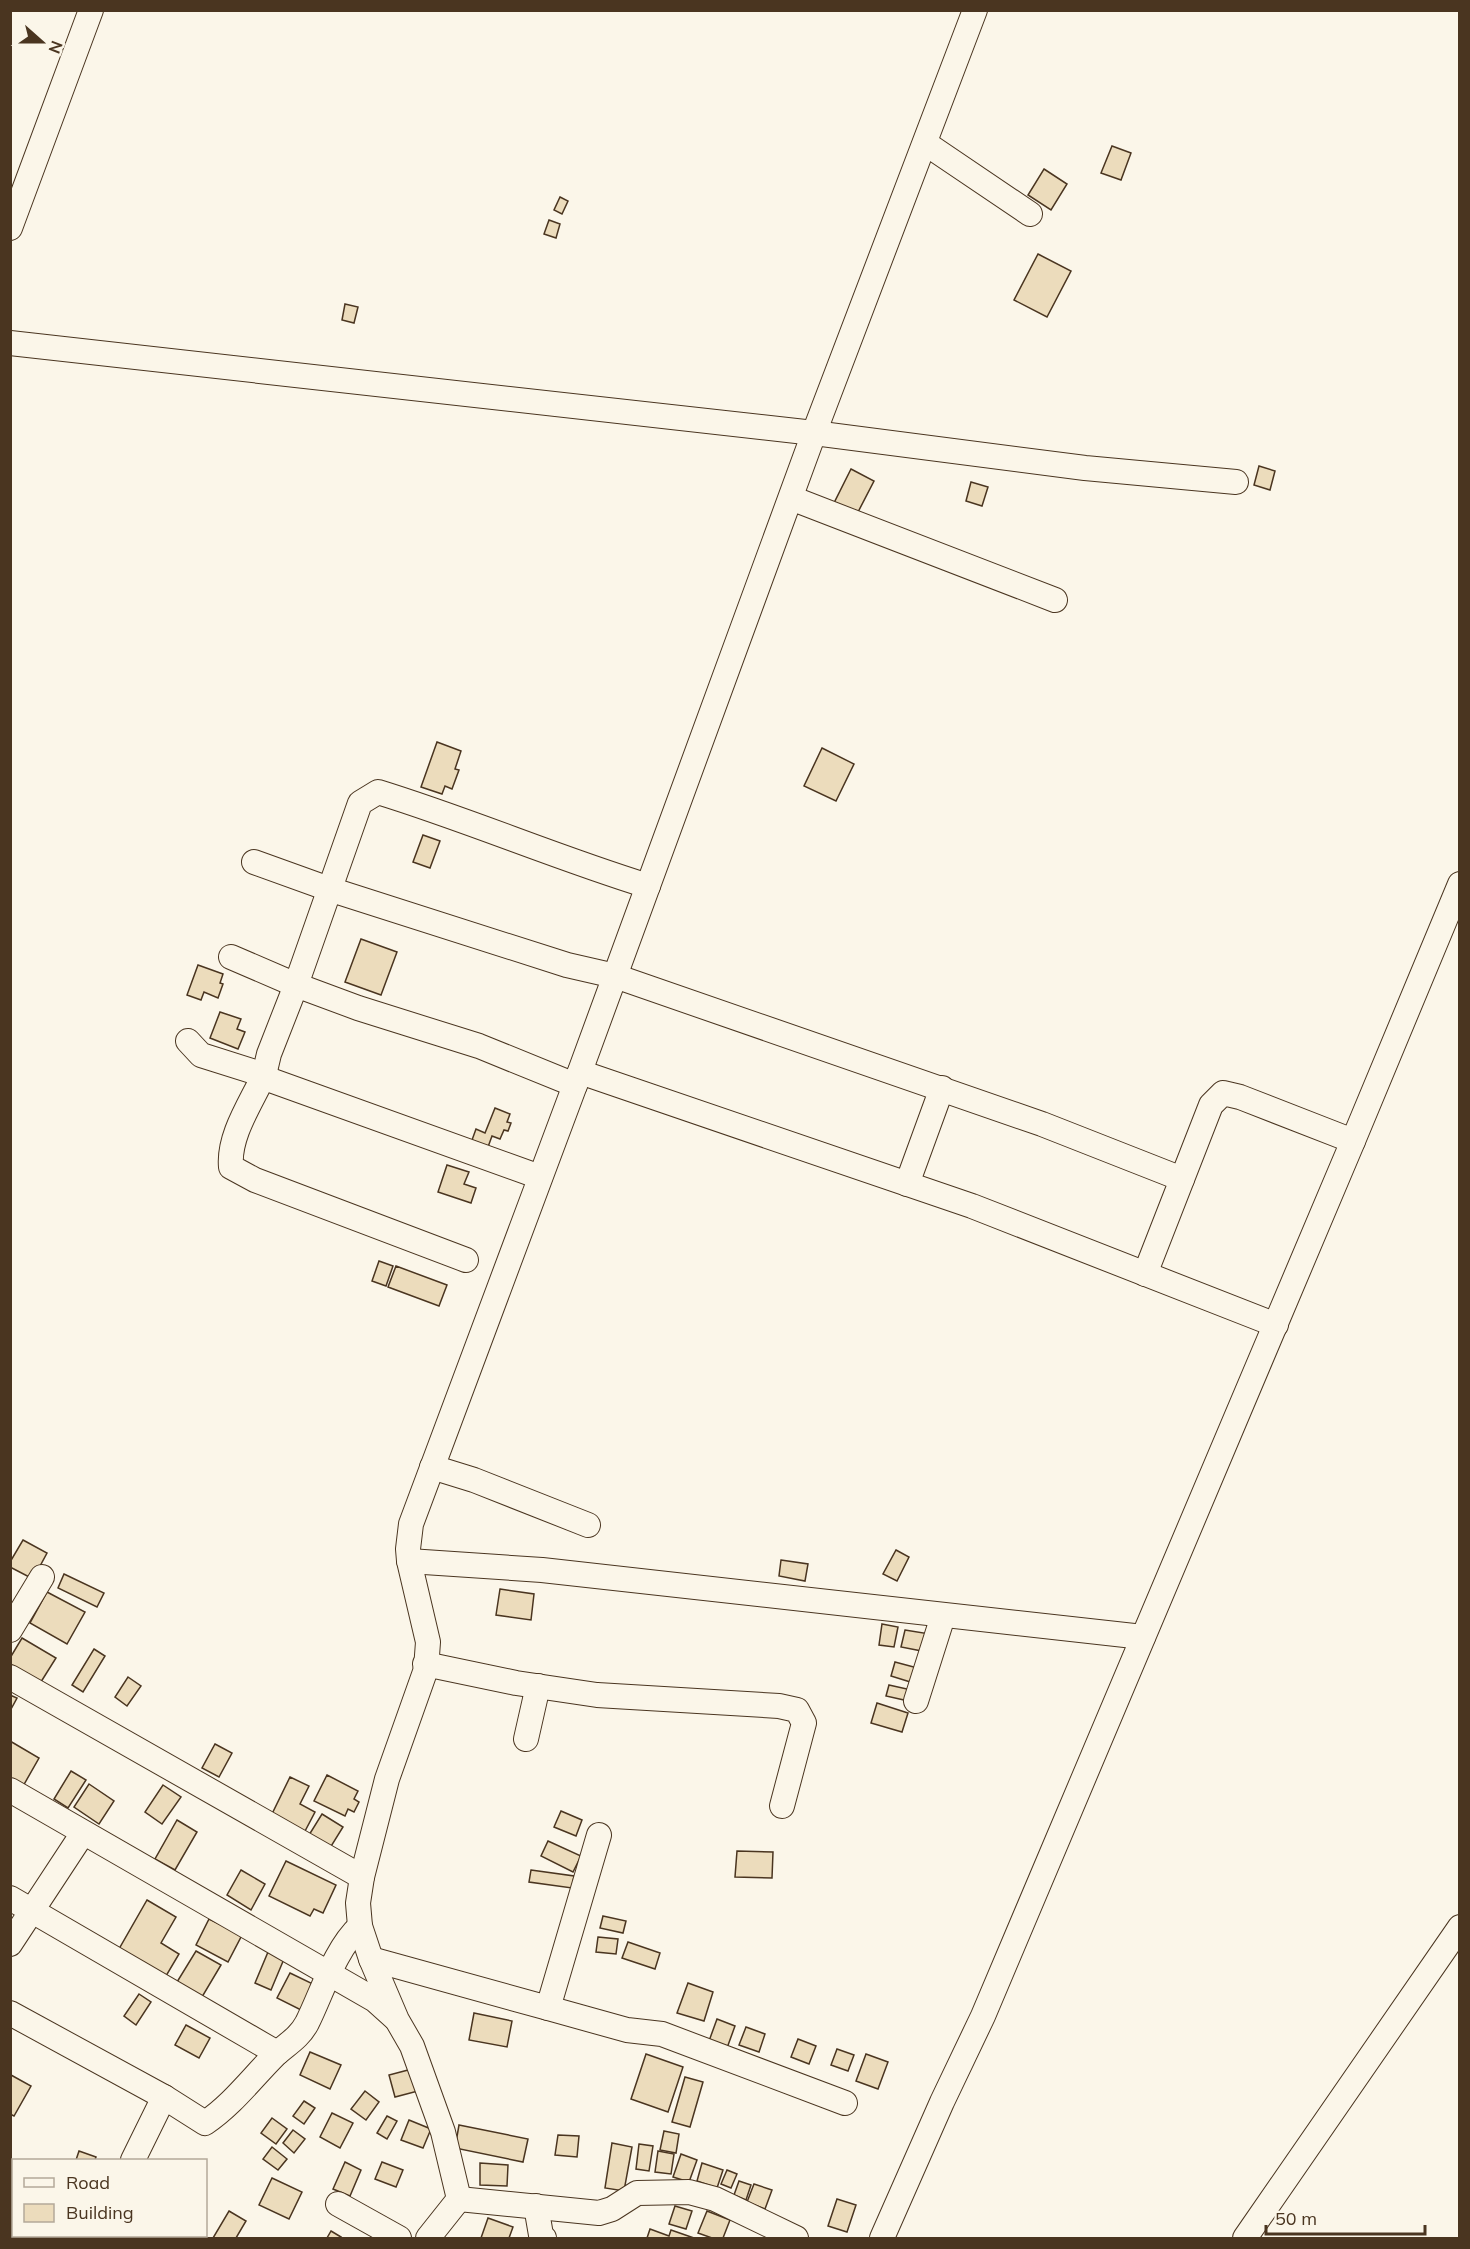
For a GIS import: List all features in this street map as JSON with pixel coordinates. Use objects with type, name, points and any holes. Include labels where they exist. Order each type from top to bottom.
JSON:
[{"type":"street","points":[[10,228],[91,10]]},
{"type":"street","points":[[459,2199],[443,2132],[412,2046],[397,2020],[371,1959],[360,1926],[358,1903],[362,1877],[387,1779],[426,1669],[428,1642],[409,1561],[411,1524],[814,433],[975,10]]},
{"type":"street","points":[[925,143],[1030,214]]},
{"type":"street","points":[[10,343],[814,433],[1085,468],[1236,482]]},
{"type":"street","points":[[791,498],[1055,600]]},
{"type":"street","points":[[466,1260],[255,1180],[231,1167],[230,1154],[238,1131],[264,1075],[269,1054],[296,985],[360,803],[378,792],[648,886]]},
{"type":"street","points":[[254,862],[329,889],[567,965],[615,976],[942,1088],[1182,1179]]},
{"type":"street","points":[[882,2238],[983,2016],[1460,884]]},
{"type":"street","points":[[231,957],[358,1008],[972,1206],[1276,1324]]},
{"type":"street","points":[[188,1041],[201,1055],[264,1075],[273,1081],[540,1177]]},
{"type":"street","points":[[907,1184],[942,1088]]},
{"type":"street","points":[[1144,1274],[1211,1105],[1223,1093],[1240,1097],[1353,1142]]},
{"type":"street","points":[[432,1467],[474,1480],[588,1525]]},
{"type":"street","points":[[409,1561],[542,1570],[1143,1637]]},
{"type":"street","points":[[10,1630],[42,1577]]},
{"type":"street","points":[[916,1701],[943,1616]]},
{"type":"street","points":[[425,1664],[597,1695],[778,1706],[797,1710],[804,1723],[782,1806]]},
{"type":"street","points":[[10,1677],[362,1877]]},
{"type":"street","points":[[526,1739],[538,1686]]},
{"type":"street","points":[[10,1790],[375,2000],[397,2020]]},
{"type":"street","points":[[10,1944],[83,1833]]},
{"type":"street","points":[[548,2008],[599,1835]]},
{"type":"street","points":[[10,1898],[278,2053]]},
{"type":"street","points":[[10,2013],[164,2097],[205,2122],[219,2114],[278,2053],[299,2037],[329,1975],[353,1932],[360,1926]]},
{"type":"street","points":[[1245,2238],[1460,1927]]},
{"type":"street","points":[[371,1959],[627,2030],[662,2034],[845,2103]]},
{"type":"street","points":[[133,2159],[164,2097]]},
{"type":"street","points":[[459,2199],[599,2213],[612,2209],[637,2193],[689,2192],[715,2199],[796,2238]]},
{"type":"street","points":[[428,2238],[459,2199]]},
{"type":"street","points":[[338,2204],[399,2238]]},
{"type":"street","points":[[536,2206],[541,2235],[544,2238]]},
{"type":"building","points":[[1112,146],[1131,153],[1121,180],[1101,173]]},
{"type":"building","points":[[1044,169],[1067,184],[1051,210],[1028,195]]},
{"type":"building","points":[[560,197],[568,201],[562,214],[554,210]]},
{"type":"building","points":[[549,220],[560,224],[556,238],[544,234]]},
{"type":"building","points":[[1038,254],[1071,271],[1047,317],[1014,300]]},
{"type":"building","points":[[345,304],[358,307],[354,323],[342,320]]},
{"type":"building","points":[[1259,466],[1275,471],[1270,490],[1254,485]]},
{"type":"building","points":[[851,469],[874,481],[857,514],[834,503]]},
{"type":"building","points":[[971,482],[988,487],[982,506],[966,501]]},
{"type":"building","points":[[437,742],[461,751],[455,769],[459,770],[452,789],[445,786],[442,794],[421,787]]},
{"type":"building","points":[[822,748],[854,764],[836,801],[804,786]]},
{"type":"building","points":[[423,835],[440,841],[430,868],[413,862]]},
{"type":"building","points":[[361,939],[397,952],[381,995],[345,982]]},
{"type":"building","points":[[198,965],[223,974],[220,983],[223,984],[218,998],[204,992],[201,1000],[187,995]]},
{"type":"building","points":[[220,1012],[241,1019],[237,1029],[245,1032],[238,1049],[210,1038]]},
{"type":"building","points":[[495,1108],[510,1114],[507,1122],[511,1123],[508,1131],[504,1130],[500,1139],[492,1136],[488,1147],[472,1140],[476,1129],[485,1133]]},
{"type":"building","points":[[447,1165],[469,1172],[464,1184],[476,1188],[471,1203],[438,1192]]},
{"type":"building","points":[[379,1261],[393,1266],[386,1286],[372,1281]]},
{"type":"building","points":[[396,1266],[447,1285],[439,1306],[388,1287]]},
{"type":"building","points":[[23,1540],[47,1553],[33,1579],[10,1567],[10,1562]]},
{"type":"building","points":[[896,1550],[909,1557],[897,1581],[883,1574]]},
{"type":"building","points":[[781,1560],[808,1564],[805,1581],[779,1576]]},
{"type":"building","points":[[64,1574],[104,1593],[97,1607],[58,1588]]},
{"type":"building","points":[[500,1589],[534,1594],[531,1620],[496,1615]]},
{"type":"building","points":[[47,1592],[85,1612],[67,1644],[30,1623]]},
{"type":"building","points":[[882,1624],[898,1627],[894,1647],[879,1645]]},
{"type":"building","points":[[905,1630],[930,1634],[927,1652],[901,1647]]},
{"type":"building","points":[[22,1638],[56,1658],[39,1685],[10,1664],[10,1658]]},
{"type":"building","points":[[94,1649],[105,1656],[83,1692],[72,1685]]},
{"type":"building","points":[[895,1662],[925,1670],[920,1685],[891,1676]]},
{"type":"building","points":[[128,1677],[141,1686],[127,1706],[115,1697]]},
{"type":"building","points":[[889,1685],[916,1691],[913,1702],[886,1696]]},
{"type":"building","points":[[10,1695],[17,1698],[10,1711]]},
{"type":"building","points":[[877,1703],[908,1713],[902,1732],[871,1723]]},
{"type":"building","points":[[10,1741],[39,1758],[22,1788],[10,1781]]},
{"type":"building","points":[[215,1744],[232,1753],[219,1777],[202,1768]]},
{"type":"building","points":[[71,1771],[86,1780],[68,1808],[54,1799]]},
{"type":"building","points":[[327,1775],[358,1791],[354,1799],[359,1802],[354,1812],[348,1809],[345,1816],[314,1801]]},
{"type":"building","points":[[290,1777],[309,1786],[300,1804],[315,1812],[304,1833],[271,1816]]},
{"type":"building","points":[[89,1784],[114,1801],[99,1824],[74,1807]]},
{"type":"building","points":[[163,1785],[181,1797],[162,1824],[145,1812]]},
{"type":"building","points":[[561,1811],[582,1820],[576,1836],[554,1827]]},
{"type":"building","points":[[322,1814],[343,1827],[330,1848],[309,1835]]},
{"type":"building","points":[[177,1820],[197,1832],[175,1870],[155,1859]]},
{"type":"building","points":[[548,1841],[581,1856],[573,1872],[541,1856]]},
{"type":"building","points":[[737,1851],[773,1852],[772,1878],[735,1877]]},
{"type":"building","points":[[286,1861],[336,1885],[323,1913],[314,1909],[310,1916],[269,1896]]},
{"type":"building","points":[[241,1870],[265,1884],[251,1910],[227,1895]]},
{"type":"building","points":[[531,1870],[574,1876],[572,1888],[529,1882]]},
{"type":"building","points":[[147,1900],[176,1917],[161,1943],[179,1954],[166,1976],[119,1949]]},
{"type":"building","points":[[603,1916],[626,1921],[623,1933],[600,1928]]},
{"type":"building","points":[[209,1919],[242,1935],[228,1962],[196,1945]]},
{"type":"building","points":[[598,1937],[618,1939],[616,1954],[596,1952]]},
{"type":"building","points":[[628,1942],[660,1953],[655,1969],[622,1958]]},
{"type":"building","points":[[196,1951],[221,1965],[202,1997],[177,1982]]},
{"type":"building","points":[[268,1952],[284,1959],[271,1990],[255,1983]]},
{"type":"building","points":[[290,1973],[313,1984],[301,2010],[277,1998]]},
{"type":"building","points":[[688,1983],[713,1992],[704,2021],[677,2013]]},
{"type":"building","points":[[139,1994],[151,2002],[136,2025],[124,2016]]},
{"type":"building","points":[[474,2013],[512,2021],[507,2047],[469,2040]]},
{"type":"building","points":[[717,2019],[735,2026],[727,2048],[709,2041]]},
{"type":"building","points":[[186,2025],[210,2038],[199,2058],[175,2045]]},
{"type":"building","points":[[746,2027],[765,2034],[759,2052],[739,2045]]},
{"type":"building","points":[[798,2039],[816,2046],[809,2064],[791,2057]]},
{"type":"building","points":[[837,2049],[854,2055],[848,2071],[831,2065]]},
{"type":"building","points":[[310,2052],[341,2065],[330,2089],[300,2075]]},
{"type":"building","points":[[646,2054],[683,2067],[668,2112],[631,2099]]},
{"type":"building","points":[[866,2054],[888,2062],[878,2089],[856,2081]]},
{"type":"building","points":[[412,2069],[418,2091],[395,2097],[389,2075]]},
{"type":"building","points":[[11,2075],[31,2086],[14,2116],[10,2114]]},
{"type":"building","points":[[685,2077],[703,2082],[690,2127],[672,2122]]},
{"type":"building","points":[[365,2091],[379,2102],[366,2120],[351,2109]]},
{"type":"building","points":[[304,2101],[315,2108],[304,2124],[293,2116]]},
{"type":"building","points":[[332,2113],[353,2123],[340,2148],[320,2137]]},
{"type":"building","points":[[387,2116],[397,2121],[387,2139],[377,2133]]},
{"type":"building","points":[[272,2118],[287,2129],[276,2144],[261,2133]]},
{"type":"building","points":[[409,2120],[431,2129],[423,2148],[401,2140]]},
{"type":"building","points":[[459,2125],[528,2139],[523,2162],[455,2148]]},
{"type":"building","points":[[293,2130],[305,2139],[294,2153],[283,2143]]},
{"type":"building","points":[[664,2131],[679,2134],[676,2153],[660,2150]]},
{"type":"building","points":[[558,2135],[579,2136],[577,2157],[555,2155]]},
{"type":"building","points":[[612,2143],[632,2147],[624,2191],[605,2188]]},
{"type":"building","points":[[639,2144],[653,2146],[649,2171],[636,2169]]},
{"type":"building","points":[[272,2147],[287,2159],[278,2170],[263,2159]]},
{"type":"building","points":[[79,2151],[96,2157],[95,2159],[76,2159]]},
{"type":"building","points":[[658,2151],[674,2154],[671,2174],[655,2172]]},
{"type":"building","points":[[681,2154],[697,2160],[689,2182],[673,2177]]},
{"type":"building","points":[[345,2162],[361,2170],[350,2196],[333,2189]]},
{"type":"building","points":[[382,2162],[403,2170],[396,2187],[375,2179]]},
{"type":"building","points":[[480,2163],[508,2165],[507,2186],[480,2185]]},
{"type":"building","points":[[702,2163],[723,2170],[717,2188],[697,2181]]},
{"type":"building","points":[[727,2170],[737,2174],[731,2188],[721,2184]]},
{"type":"building","points":[[272,2178],[302,2192],[289,2219],[259,2205]]},
{"type":"building","points":[[739,2181],[751,2185],[746,2200],[734,2195]]},
{"type":"building","points":[[754,2184],[772,2190],[765,2209],[747,2202]]},
{"type":"building","points":[[837,2199],[856,2205],[847,2232],[828,2226]]},
{"type":"building","points":[[675,2206],[692,2211],[686,2229],[669,2224]]},
{"type":"building","points":[[229,2211],[246,2221],[236,2238],[213,2238]]},
{"type":"building","points":[[707,2211],[730,2220],[723,2238],[712,2238],[698,2233]]},
{"type":"building","points":[[488,2218],[513,2227],[509,2238],[481,2238]]},
{"type":"building","points":[[650,2229],[669,2236],[671,2230],[694,2238],[647,2238]]},
{"type":"building","points":[[331,2231],[341,2237],[327,2238]]}]
